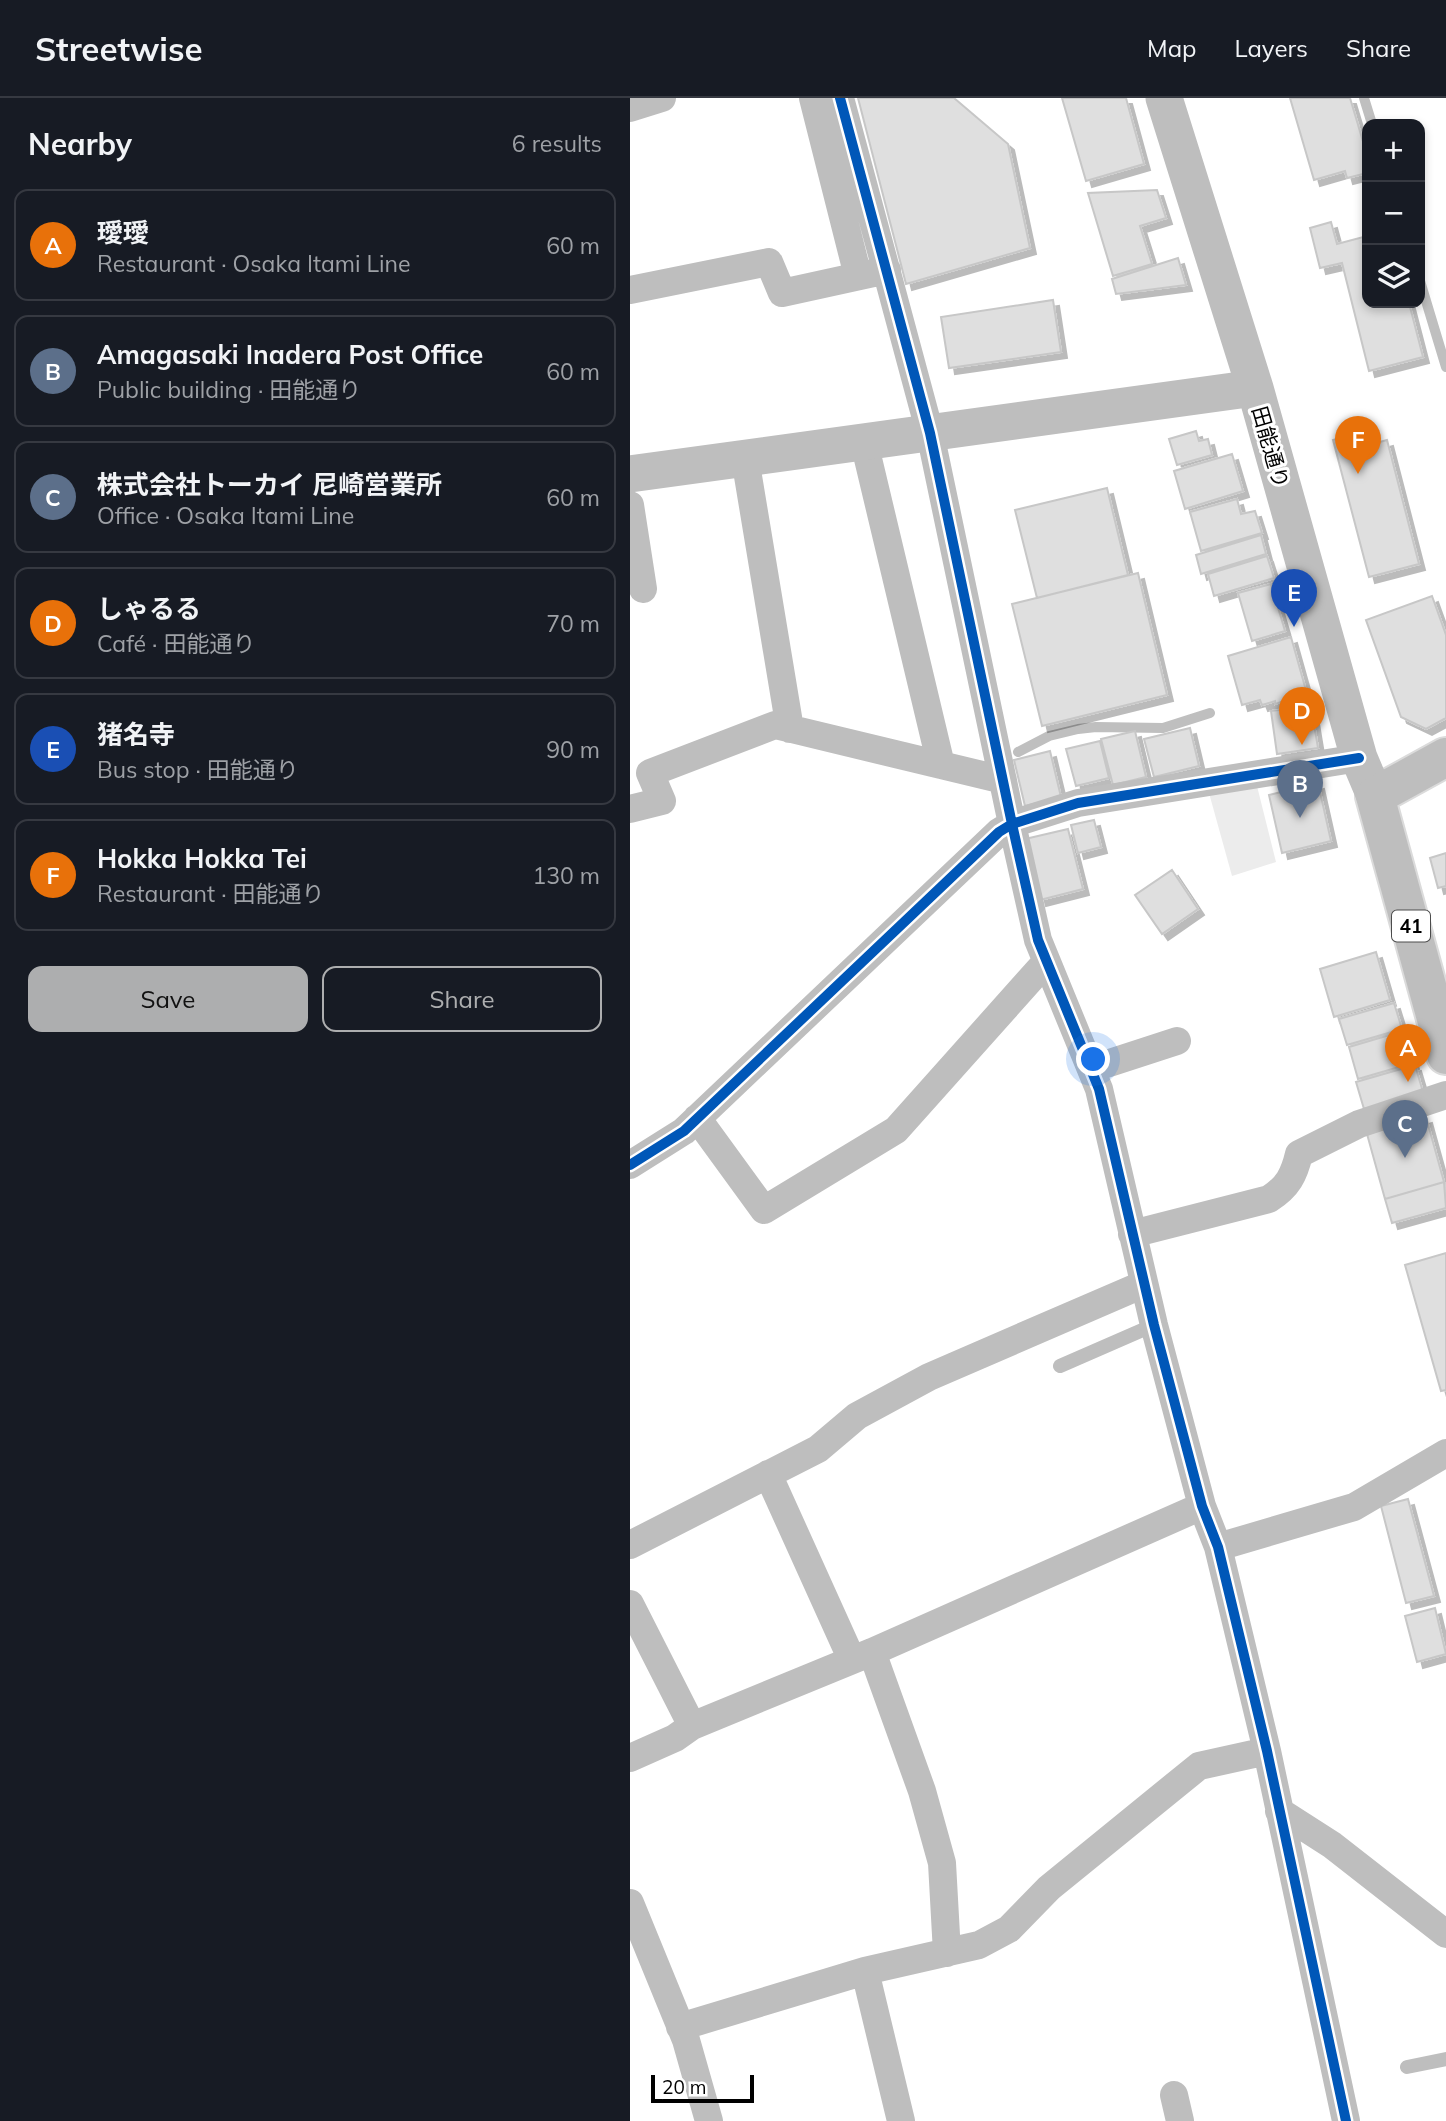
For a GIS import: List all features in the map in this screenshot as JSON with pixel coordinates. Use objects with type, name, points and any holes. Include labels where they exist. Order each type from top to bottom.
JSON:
[{"type":"main road","points":[[1375,796],[1446,757]]},
{"type":"main road","name":"41","points":[[1375,796],[1446,1055]]},
{"type":"street","points":[[630,108],[662,98]]},
{"type":"street","points":[[813,98],[858,276]]},
{"type":"street","points":[[840,98],[930,433],[1038,940],[1099,1089],[1154,1325],[1202,1506],[1219,1547],[1267,1751],[1346,2121]]},
{"type":"street","name":"田能通り","points":[[1164,98],[1255,388],[1359,758],[1375,796]]},
{"type":"street","points":[[630,289],[769,262],[782,293],[887,270]]},
{"type":"street","points":[[630,474],[1255,388]]},
{"type":"street","points":[[864,442],[941,765]]},
{"type":"street","points":[[745,458],[790,729]]},
{"type":"street","points":[[630,505],[643,589]]},
{"type":"street","points":[[630,809],[662,801],[650,773],[775,725],[1003,780]]},
{"type":"street","points":[[630,1165],[684,1131],[999,832],[1012,824],[1078,803],[1359,758]]},
{"type":"street","points":[[697,1118],[764,1209],[896,1130],[1046,962]]},
{"type":"street","points":[[1091,1069],[1177,1041]]},
{"type":"street","points":[[1132,1234],[1269,1199],[1281,1192],[1294,1175],[1299,1154],[1359,1124],[1446,1095]]},
{"type":"street","points":[[630,1545],[818,1449],[857,1416],[929,1377],[1144,1284]]},
{"type":"street","points":[[1219,1547],[1354,1507],[1446,1453]]},
{"type":"street","points":[[768,1474],[862,1656],[922,1791],[942,1863],[947,1953]]},
{"type":"street","points":[[630,1758],[676,1738],[692,1726],[862,1656],[1202,1506]]},
{"type":"street","points":[[630,1604],[692,1726]]},
{"type":"street","points":[[680,2027],[865,1971],[979,1945],[1009,1929],[1049,1888],[1199,1766],[1267,1751]]},
{"type":"street","points":[[1279,1811],[1332,1845],[1446,1934]]},
{"type":"street","points":[[630,1903],[680,2027],[709,2121]]},
{"type":"street","points":[[865,1971],[901,2121]]},
{"type":"lane","points":[[1060,1366],[1154,1325]]},
{"type":"lane","points":[[1407,2067],[1446,2059]]},
{"type":"shaded area","points":[[1257,786],[1276,862],[1232,876],[1209,793]]},
{"type":"building","points":[[858,98],[954,98],[1008,144],[1030,248],[906,284]]},
{"type":"building","points":[[1062,98],[1126,98],[1144,164],[1086,181]]},
{"type":"building","points":[[1290,98],[1350,98],[1362,138],[1362,174],[1347,178],[1345,171],[1314,180]]},
{"type":"building","points":[[1157,190],[1166,218],[1140,226],[1152,264],[1113,276],[1088,193]]},
{"type":"building","points":[[1331,222],[1337,244],[1362,237],[1362,308],[1410,308],[1423,357],[1369,371],[1342,263],[1320,268],[1310,228]]},
{"type":"building","points":[[1178,258],[1186,285],[1116,294],[1112,279]]},
{"type":"building","points":[[1053,300],[1061,352],[949,368],[941,317]]},
{"type":"building","points":[[1196,431],[1199,441],[1208,439],[1212,455],[1177,465],[1169,439]]},
{"type":"building","points":[[1361,433],[1365,446],[1387,440],[1419,564],[1369,577],[1333,440]]},
{"type":"building","points":[[1232,454],[1243,491],[1185,509],[1174,471]]},
{"type":"building","points":[[1107,488],[1128,575],[1037,598],[1015,510]]},
{"type":"building","points":[[1237,499],[1241,514],[1255,511],[1262,533],[1201,551],[1190,512]]},
{"type":"building","points":[[1261,535],[1266,554],[1201,574],[1196,555]]},
{"type":"building","points":[[1267,556],[1274,578],[1214,596],[1208,574]]},
{"type":"building","points":[[1138,573],[1167,695],[1042,726],[1012,604]]},
{"type":"building","points":[[1271,584],[1285,631],[1252,641],[1238,593]]},
{"type":"building","points":[[1432,596],[1446,635],[1446,718],[1426,729],[1401,717],[1366,620]]},
{"type":"building","points":[[1291,637],[1307,694],[1275,704],[1275,701],[1262,705],[1260,700],[1242,705],[1228,656]]},
{"type":"building","points":[[1311,706],[1318,748],[1277,754],[1271,711]]},
{"type":"building","points":[[1190,728],[1199,766],[1154,777],[1144,739]]},
{"type":"building","points":[[1135,731],[1146,777],[1113,785],[1101,739]]},
{"type":"building","points":[[1100,741],[1109,778],[1076,786],[1066,749]]},
{"type":"building","points":[[1050,751],[1061,797],[1025,806],[1014,760]]},
{"type":"building","points":[[1318,783],[1331,841],[1282,853],[1269,795]]},
{"type":"building","points":[[1094,820],[1101,847],[1078,853],[1071,825]]},
{"type":"building","points":[[1068,829],[1083,889],[1040,900],[1025,839]]},
{"type":"building","points":[[1446,853],[1446,886],[1438,888],[1430,858]]},
{"type":"building","points":[[1172,870],[1198,909],[1162,934],[1135,895]]},
{"type":"building","points":[[1376,952],[1390,1000],[1334,1017],[1320,969]]},
{"type":"building","points":[[1394,1003],[1402,1029],[1347,1045],[1339,1019]]},
{"type":"building","points":[[1403,1031],[1413,1063],[1358,1079],[1349,1047]]},
{"type":"building","points":[[1415,1065],[1423,1092],[1364,1109],[1356,1082]]},
{"type":"building","points":[[1426,1117],[1444,1182],[1385,1199],[1367,1134]]},
{"type":"building","points":[[1444,1182],[1446,1208],[1392,1223],[1385,1199]]},
{"type":"building","points":[[1446,1253],[1446,1390],[1441,1391],[1405,1265]]},
{"type":"building","points":[[1408,1499],[1434,1596],[1406,1603],[1381,1506]]},
{"type":"building","points":[[1435,1608],[1446,1654],[1417,1662],[1405,1616]]},
{"type":"waterway","points":[[1364,98],[1370,119]]},
{"type":"waterway","points":[[1425,298],[1446,367]]},
{"type":"waterway","points":[[1018,752],[1049,736],[1078,729],[1163,728],[1210,713]]},
{"type":"cycle path","points":[[630,1165],[684,1131],[999,832],[1012,824],[930,433],[840,98]]},
{"type":"cycle path","points":[[1346,2121],[1267,1751],[1218,1547],[1202,1506],[1154,1325],[1099,1089],[1038,940],[1012,824],[1078,803],[1359,758]]},
{"type":"place","name":"Hokka Hokka Tei","points":[[1358,474]]},
{"type":"place","name":"猪名寺","points":[[1294,627]]},
{"type":"place","name":"しゃるる","points":[[1302,745]]},
{"type":"place","name":"Amagasaki Inadera Post Office","points":[[1300,818]]},
{"type":"place","name":"璦璦","points":[[1408,1082]]},
{"type":"place","name":"株式会社トーカイ 尼崎営業所","points":[[1405,1158]]}]
